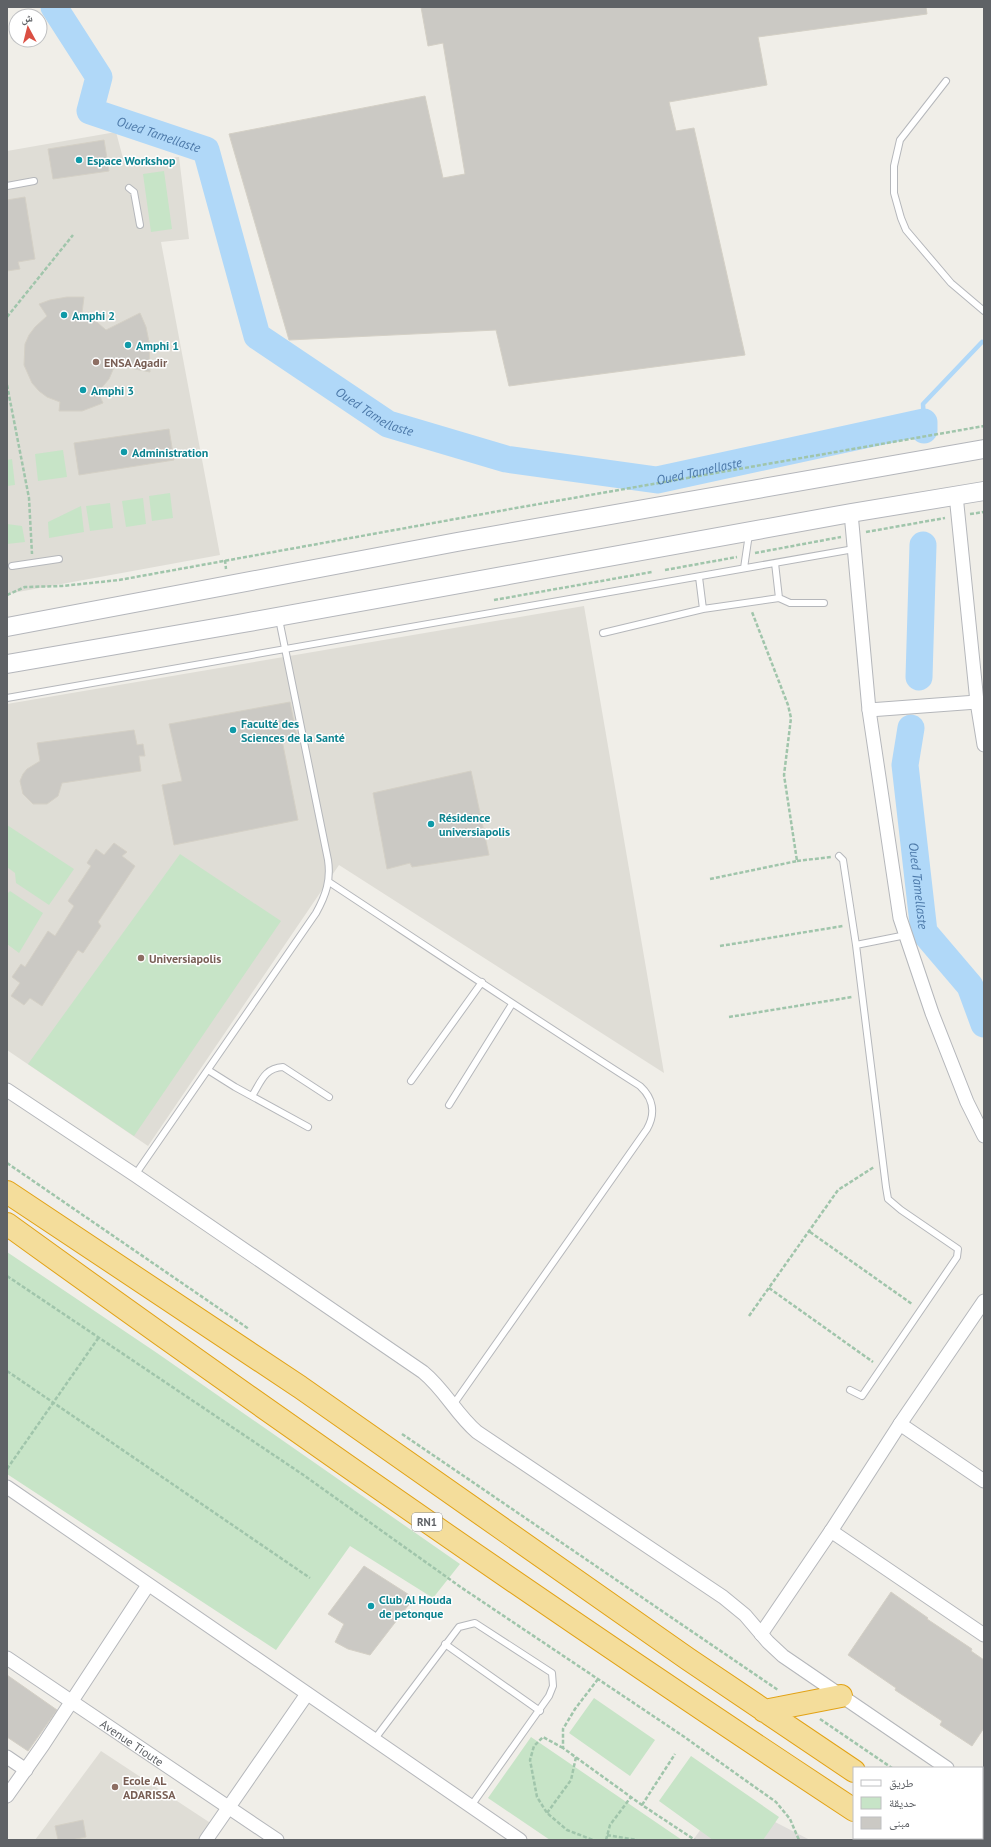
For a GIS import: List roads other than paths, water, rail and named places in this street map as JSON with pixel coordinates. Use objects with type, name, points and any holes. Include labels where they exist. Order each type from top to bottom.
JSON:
[{"type":"highway","points":[[7,1192],[300,1387],[764,1711],[853,1770]]},
{"type":"highway","name":"RN1","points":[[7,1224],[394,1499],[661,1683],[853,1809]]},
{"type":"highway","points":[[764,1711],[841,1696]]},
{"type":"main road","points":[[7,626],[458,542],[984,449]]},
{"type":"main road","points":[[7,664],[279,617],[851,513],[984,491]]},
{"type":"street","points":[[956,495],[981,704],[984,745]]},
{"type":"street","points":[[851,513],[856,549],[869,710],[900,918],[932,1013],[967,1102],[984,1136]]},
{"type":"street","points":[[869,710],[981,704]]},
{"type":"street","points":[[7,1090],[423,1372],[440,1388],[464,1420],[477,1432],[723,1597],[745,1615],[783,1656],[946,1767]]},
{"type":"street","points":[[761,1634],[831,1531],[900,1424],[984,1301]]},
{"type":"street","points":[[900,1424],[984,1481]]},
{"type":"street","points":[[7,1487],[520,1840]]},
{"type":"street","points":[[831,1531],[984,1635]]},
{"type":"street","points":[[7,1796],[26,1770],[148,1585]]},
{"type":"street","name":"Avenue Tioute","points":[[7,1658],[277,1840]]},
{"type":"street","points":[[206,1840],[307,1694]]},
{"type":"street","points":[[7,1757],[26,1770]]},
{"type":"lane","points":[[946,81],[900,140],[894,166],[894,193],[906,230],[951,283],[984,311]]},
{"type":"lane","points":[[7,186],[34,181]]},
{"type":"lane","points":[[129,188],[134,192],[140,225]]},
{"type":"lane","points":[[744,568],[750,531]]},
{"type":"lane","points":[[7,698],[856,549]]},
{"type":"lane","points":[[12,566],[59,559]]},
{"type":"lane","points":[[775,563],[779,598]]},
{"type":"lane","points":[[699,577],[703,609]]},
{"type":"lane","points":[[603,633],[703,609],[748,602],[779,598],[790,603],[824,603]]},
{"type":"lane","points":[[135,1176],[316,913],[326,893],[329,882],[328,860],[279,617]]},
{"type":"lane","points":[[839,856],[844,860],[863,995],[888,1199],[901,1210],[958,1249],[957,1257],[862,1396],[850,1390]]},
{"type":"lane","points":[[329,882],[482,982],[512,1004],[640,1086],[650,1098],[653,1114],[647,1129],[453,1405]]},
{"type":"lane","points":[[856,945],[906,935]]},
{"type":"lane","points":[[411,1081],[482,982]]},
{"type":"lane","points":[[449,1105],[512,1004]]},
{"type":"lane","points":[[252,1096],[268,1071],[275,1067],[283,1067],[329,1097]]},
{"type":"lane","points":[[208,1070],[308,1127]]},
{"type":"lane","points":[[374,1740],[459,1627],[475,1623],[552,1673],[554,1686],[540,1711],[470,1806]]},
{"type":"lane","points":[[445,1644],[540,1711]]},
{"type":"waterway","name":"Oued Tamellaste","points":[[54,7],[99,77],[90,111],[206,150],[257,336],[388,424],[506,459],[657,480],[924,422],[924,430]]},
{"type":"waterway","points":[[924,422],[923,404],[982,342]]},
{"type":"waterway","name":"Oued Tamellaste","points":[[919,677],[923,545]]},
{"type":"waterway","name":"Oued Tamellaste","points":[[911,728],[905,765],[924,932],[970,986],[984,1024]]},
{"type":"place","name":"Espace Workshop","points":[[79,160]]},
{"type":"place","name":"Amphi 2","points":[[64,315]]},
{"type":"place","name":"Amphi 1","points":[[128,345]]},
{"type":"place","name":"ENSA Agadir","points":[[96,362]]},
{"type":"place","name":"Amphi 3","points":[[83,390]]},
{"type":"place","name":"Administration","points":[[124,452]]},
{"type":"place","name":"Faculté des Sciences de la Santé","points":[[233,730]]},
{"type":"place","name":"Résidence universiapolis","points":[[431,824]]},
{"type":"place","name":"Universiapolis","points":[[141,958]]},
{"type":"place","name":"Club Al Houda de petonque","points":[[371,1606]]},
{"type":"place","name":"Ecole AL ADARISSA","points":[[115,1787]]}]
